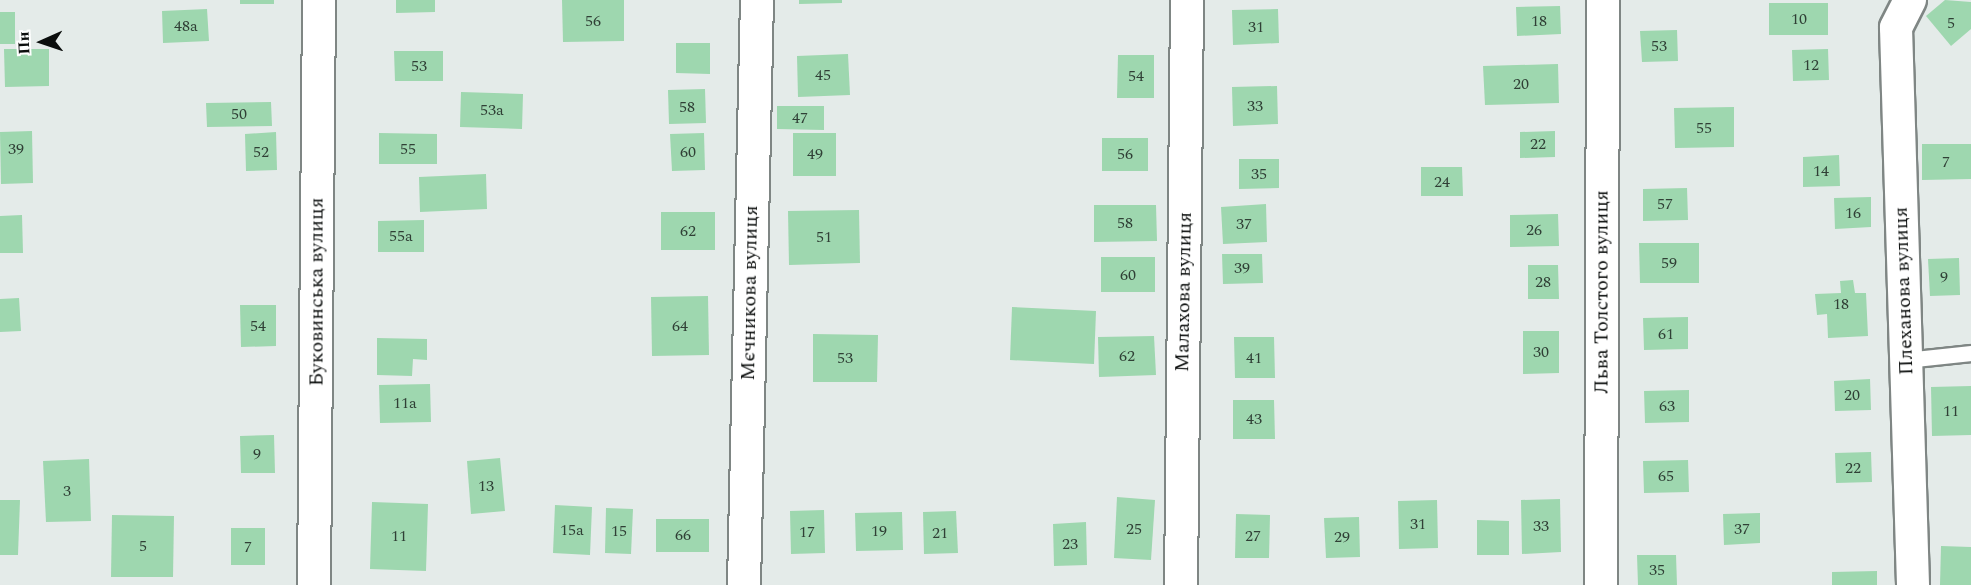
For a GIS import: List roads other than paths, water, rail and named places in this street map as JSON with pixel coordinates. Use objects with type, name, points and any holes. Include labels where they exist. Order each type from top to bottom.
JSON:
[{"type":"street","name":"Буковинська вулиця","points":[[314,585],[319,0]]},
{"type":"street","name":"Мєчникова вулиця","points":[[744,585],[757,0]]},
{"type":"street","name":"Малахова вулиця","points":[[1182,585],[1187,0]]},
{"type":"street","name":"Льва Толстого вулиця","points":[[1601,585],[1603,0]]},
{"type":"street","name":"Плеханова вулиця","points":[[1910,0],[1896,28],[1914,585]]},
{"type":"lane","points":[[1906,360],[1971,353]]}]
